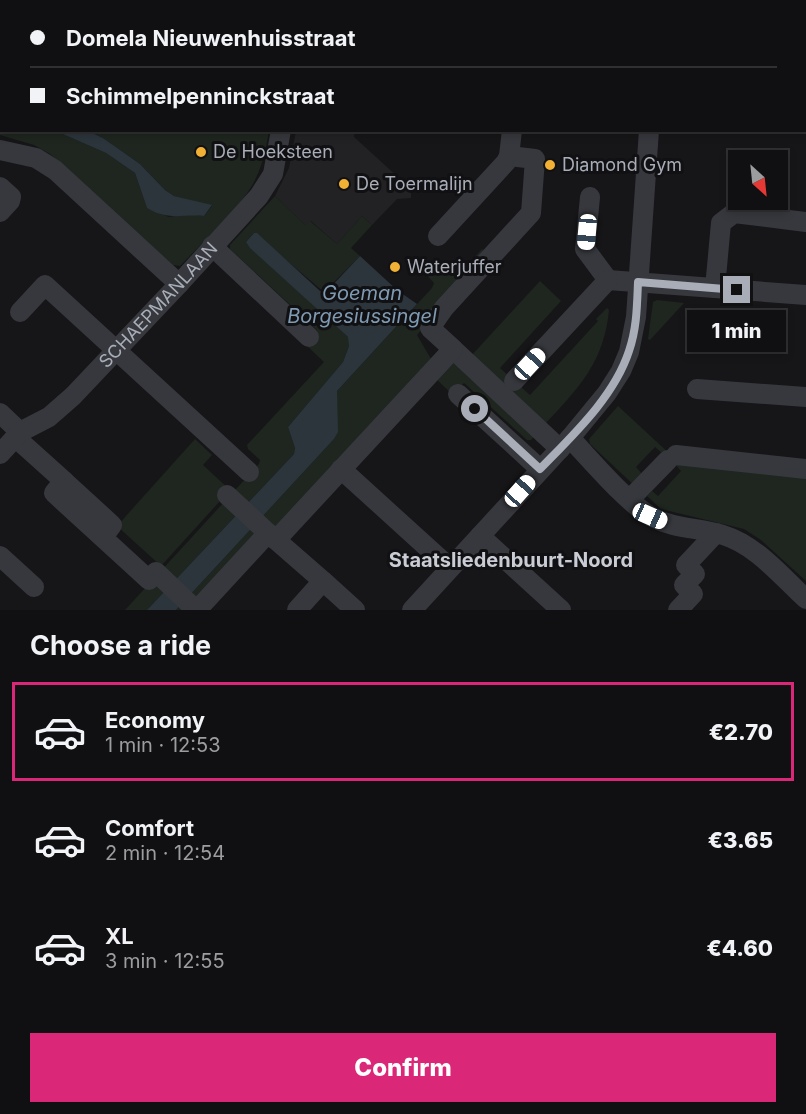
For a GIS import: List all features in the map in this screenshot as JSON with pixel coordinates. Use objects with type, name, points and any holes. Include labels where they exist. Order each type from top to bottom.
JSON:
[{"type":"street","name":"SCHAEPMANLAAN","points":[[0,454],[18,434],[49,417],[73,396],[259,196],[273,174],[281,132]]},
{"type":"street","points":[[438,236],[498,171],[508,156],[512,132]]},
{"type":"street","points":[[412,610],[565,443],[607,393],[621,371],[632,339],[636,317],[649,132]]},
{"type":"street","points":[[0,150],[36,158],[55,170],[179,284]]},
{"type":"street","points":[[508,156],[535,159],[531,213],[444,308],[430,328],[650,516],[664,523],[716,533],[741,542],[806,598]]},
{"type":"street","points":[[0,187],[11,197],[0,212]]},
{"type":"street","points":[[590,197],[585,249],[608,280],[806,295]]},
{"type":"street","points":[[715,288],[721,223],[734,213],[806,222]]},
{"type":"street","points":[[212,246],[309,337]]},
{"type":"street","points":[[514,381],[608,280]]},
{"type":"street","points":[[20,312],[45,285],[249,472]]},
{"type":"street","points":[[0,413],[64,481],[54,493],[103,537],[196,610],[341,469],[453,349]]},
{"type":"street","points":[[697,389],[806,397]]},
{"type":"street","points":[[458,394],[540,469]]},
{"type":"street","points":[[630,500],[672,457],[806,469]]},
{"type":"street","points":[[341,469],[450,568]]},
{"type":"street","points":[[228,495],[355,610]]},
{"type":"street","points":[[678,610],[693,594],[684,585],[695,574],[686,565],[716,533]]},
{"type":"street","points":[[480,536],[561,610]]},
{"type":"street","points":[[0,556],[34,587]]},
{"type":"street","points":[[297,610],[323,581]]},
{"type":"shaded area","points":[[0,132],[58,132],[106,153],[135,173],[147,208],[169,217],[186,214],[204,216],[212,206],[174,196],[140,164],[103,138],[90,132],[269,132],[260,168],[249,191],[180,266],[173,265],[50,154],[34,145],[0,135]]},
{"type":"shaded area","name":"De Toermalijn","points":[[296,132],[355,132],[354,137],[411,189],[411,198],[397,199],[372,225],[362,216],[337,244],[311,221],[306,226],[275,196],[289,168]]},
{"type":"shaded area","points":[[275,196],[305,225],[310,221],[337,244],[362,216],[372,225],[351,248],[360,256],[324,292],[254,233],[246,242],[349,338],[349,346],[343,362],[288,427],[295,448],[294,454],[147,610],[125,610],[259,464],[260,460],[248,449],[247,445],[324,362],[305,344],[317,330],[230,249],[230,245]]},
{"type":"shaded area","points":[[482,249],[486,253],[417,335],[434,364],[194,610],[176,610],[334,439],[337,391],[432,288],[434,283],[423,271],[435,259],[456,278]]},
{"type":"shaded area","points":[[540,281],[561,301],[500,368],[511,378],[507,393],[471,356]]},
{"type":"shaded area","points":[[657,300],[684,303],[650,340],[648,339],[653,302]]},
{"type":"shaded area","points":[[607,308],[609,310],[606,328],[596,359],[579,386],[545,424],[509,395],[513,380],[530,395],[598,321],[596,319]]},
{"type":"shaded area","points":[[451,356],[537,433],[531,440],[527,440],[464,383],[452,394],[436,379]]},
{"type":"shaded area","points":[[618,406],[671,455],[670,460],[655,447],[636,467],[645,477],[636,487],[590,444],[589,439]]},
{"type":"shaded area","points":[[195,439],[212,455],[203,465],[230,490],[161,566],[117,526]]},
{"type":"shaded area","points":[[673,462],[806,476],[806,581],[761,540],[744,529],[661,509],[647,496],[652,491],[658,496],[681,471]]},
{"type":"water","points":[[58,132],[90,132],[103,138],[140,164],[174,196],[212,205],[204,216],[168,216],[155,212],[147,208],[135,173],[106,153]]},
{"type":"water","name":"Goeman Borgesiussingel","points":[[254,233],[257,233],[320,291],[327,291],[360,256],[397,290],[417,304],[337,391],[338,432],[334,439],[176,610],[147,610],[294,454],[295,448],[288,427],[343,362],[349,346],[348,337],[250,248],[246,242]]},
{"type":"place","name":"De Hoeksteen","points":[[201,152]]},
{"type":"place","name":"Diamond Gym","points":[[550,165]]},
{"type":"place","name":"De Toermalijn","points":[[344,184]]},
{"type":"place","name":"Waterjuffer","points":[[395,267]]},
{"type":"district","name":"Staatsliedenbuurt-Noord","points":[[511,560]]},
{"type":"route","points":[[475,409],[540,469],[570,438],[607,393],[621,371],[632,339],[638,282],[737,290]]}]
